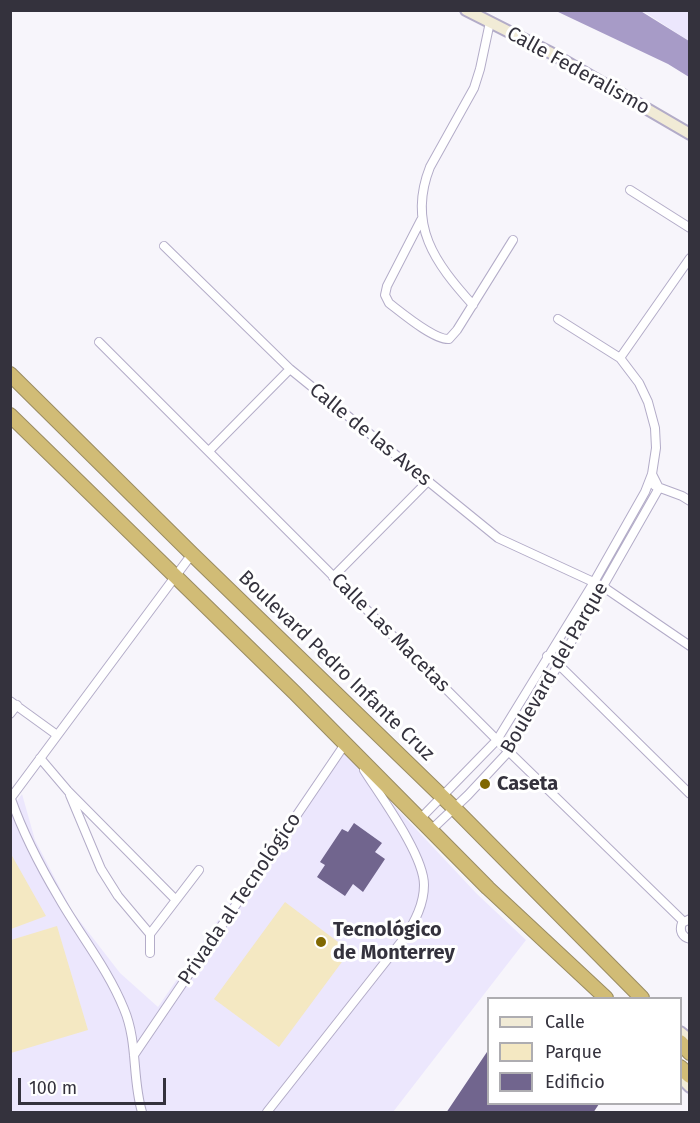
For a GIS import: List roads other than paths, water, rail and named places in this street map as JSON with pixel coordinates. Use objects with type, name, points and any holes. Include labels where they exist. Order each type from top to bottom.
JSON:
[{"type":"highway","name":"Boulevard Pedro Infante Cruz","points":[[10,374],[454,808],[640,995]]},
{"type":"highway","points":[[10,415],[349,747],[419,820],[536,935],[604,997]]},
{"type":"main road","name":"Calle Federalismo","points":[[466,10],[551,53],[690,134]]},
{"type":"street","points":[[490,22],[474,88],[425,178],[421,220],[387,286],[387,300],[424,328],[444,339],[453,335],[513,240]]},
{"type":"street","points":[[630,190],[690,228]]},
{"type":"street","points":[[421,220],[444,270],[473,305]]},
{"type":"street","name":"Calle de las Aves","points":[[164,246],[290,369],[498,538],[598,584],[690,646]]},
{"type":"street","points":[[620,358],[690,258]]},
{"type":"street","points":[[558,319],[620,358],[639,383],[652,415],[657,437],[650,478],[659,488],[690,501]]},
{"type":"street","name":"Calle Las Macetas","points":[[99,342],[497,740],[686,920]]},
{"type":"street","points":[[209,451],[290,369]]},
{"type":"street","name":"Boulevard del Parque","points":[[430,831],[509,751],[558,664],[650,478]]},
{"type":"street","points":[[333,577],[427,482]]},
{"type":"street","name":"Boulevard del Parque","points":[[419,820],[497,740],[547,656],[598,584],[659,488]]},
{"type":"street","points":[[142,1113],[137,1096],[130,1026],[120,998],[59,898],[19,822],[11,799],[192,554]]},
{"type":"street","points":[[547,656],[558,664],[690,794]]},
{"type":"street","points":[[10,714],[14,703],[57,735]]},
{"type":"street","points":[[267,1113],[405,937],[418,914],[423,898],[424,883],[420,865],[349,747]]},
{"type":"street","name":"Privada al Tecnológico","points":[[134,1055],[349,747]]},
{"type":"street","points":[[40,758],[68,791],[175,899]]},
{"type":"street","points":[[68,791],[101,868],[118,896],[150,934]]},
{"type":"street","points":[[150,953],[150,934],[199,870]]},
{"type":"street","points":[[686,920],[680,930],[683,936],[690,939]]},
{"type":"place","name":"Caseta","points":[[485,784]]},
{"type":"place","name":"Tecnológico de Monterrey","points":[[321,942]]}]
